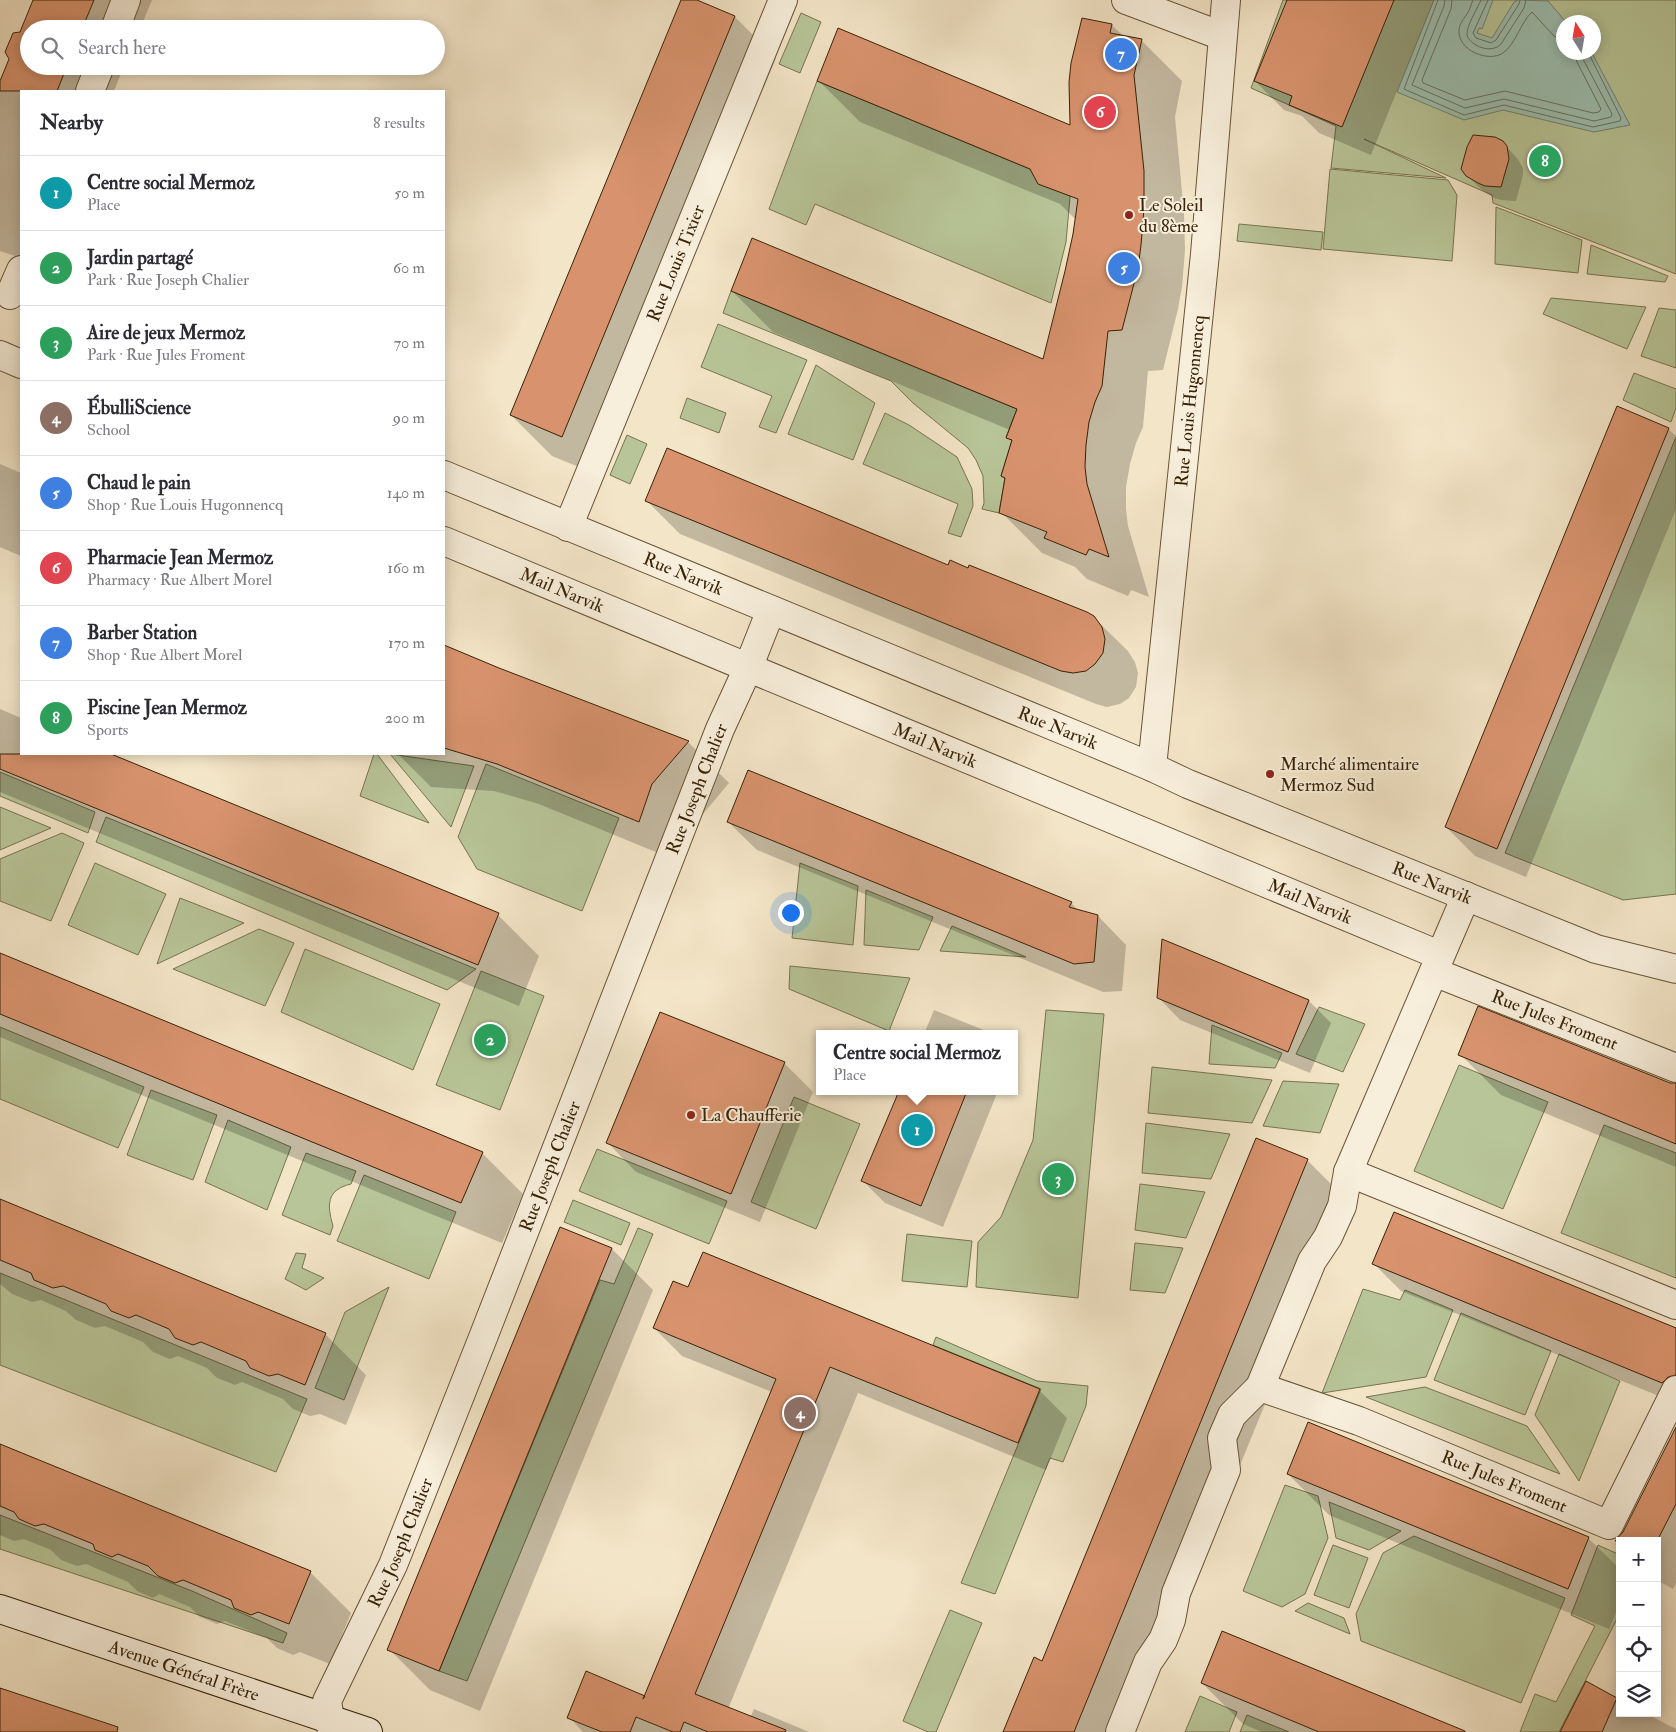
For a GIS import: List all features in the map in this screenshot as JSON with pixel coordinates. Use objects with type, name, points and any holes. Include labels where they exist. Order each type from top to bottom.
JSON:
[{"type":"street","points":[[118,20],[126,0]]},
{"type":"street","name":"Rue Louis Tixier","points":[[568,527],[783,0]]},
{"type":"street","points":[[1126,0],[1222,36]]},
{"type":"street","name":"Rue Louis Hugonnencq","points":[[1152,767],[1205,254],[1226,0]]},
{"type":"street","points":[[90,90],[96,75]]},
{"type":"street","points":[[11,295],[20,272]]},
{"type":"street","points":[[0,355],[20,364]]},
{"type":"street","name":"Rue Narvik","points":[[445,475],[1152,767],[1188,784],[1596,949],[1676,968]]},
{"type":"street","name":"Mail Narvik","points":[[445,541],[748,668],[1430,961]]},
{"type":"street","name":"Rue Joseph Chalier","points":[[331,1726],[327,1701],[392,1565],[720,729],[748,668],[771,610]]},
{"type":"street","points":[[1120,1732],[1148,1662],[1163,1640],[1171,1620],[1176,1592],[1226,1470],[1222,1438],[1232,1415],[1260,1387],[1312,1261],[1328,1237],[1342,1206],[1348,1172],[1430,961],[1466,896]]},
{"type":"street","name":"Rue Jules Froment","points":[[1430,961],[1676,1068]]},
{"type":"street","points":[[1348,1172],[1676,1305]]},
{"type":"street","name":"Rue Jules Froment","points":[[1260,1387],[1359,1421],[1608,1525],[1676,1390]]},
{"type":"street","name":"Avenue Général Frère","points":[[0,1609],[331,1726],[368,1732]]},
{"type":"shaded area","points":[[1283,0],[1676,0],[1676,274],[1493,203],[1492,195],[1364,139],[1446,178],[1331,168],[1336,126],[1251,88]]},
{"type":"shaded area","points":[[801,13],[821,22],[800,73],[779,64]]},
{"type":"shaded area","points":[[817,81],[1071,186],[1066,242],[1051,303],[815,204],[806,225],[769,209]]},
{"type":"shaded area","points":[[1330,169],[1448,180],[1457,195],[1452,261],[1323,249]]},
{"type":"shaded area","points":[[1496,207],[1582,240],[1578,273],[1495,264]]},
{"type":"shaded area","points":[[1239,224],[1323,232],[1321,250],[1237,241]]},
{"type":"shaded area","points":[[1591,245],[1668,276],[1665,282],[1587,274]]},
{"type":"shaded area","points":[[731,291],[1017,409],[1006,437],[1012,440],[1001,476],[1005,478],[999,513],[982,509],[984,503],[983,476],[968,448],[913,403],[891,381],[723,313]]},
{"type":"shaded area","points":[[1551,298],[1646,307],[1627,349],[1543,314]]},
{"type":"shaded area","points":[[1659,308],[1676,310],[1676,368],[1641,356]]},
{"type":"shaded area","points":[[718,324],[807,360],[776,433],[759,427],[772,396],[701,367]]},
{"type":"shaded area","points":[[816,365],[875,403],[853,460],[788,434]]},
{"type":"shaded area","points":[[1634,373],[1676,389],[1676,408],[1671,422],[1623,400]]},
{"type":"shaded area","points":[[687,398],[726,413],[719,433],[680,418]]},
{"type":"shaded area","points":[[885,413],[909,425],[957,457],[972,489],[973,506],[961,537],[948,533],[958,504],[863,464]]},
{"type":"shaded area","points":[[627,435],[647,444],[630,484],[610,475]]},
{"type":"shaded area","points":[[1676,437],[1676,894],[1623,900],[1505,853]]},
{"type":"shaded area","points":[[374,755],[378,755],[429,823],[360,796]]},
{"type":"shaded area","points":[[391,755],[474,766],[451,827]]},
{"type":"shaded area","points":[[486,764],[619,818],[582,911],[477,869],[458,837]]},
{"type":"shaded area","points":[[0,772],[95,812],[88,833],[0,796]]},
{"type":"shaded area","points":[[0,807],[51,828],[0,850]]},
{"type":"shaded area","points":[[106,817],[476,969],[447,990],[96,842]]},
{"type":"shaded area","points":[[62,833],[84,843],[51,921],[0,901],[0,859]]},
{"type":"shaded area","points":[[95,863],[166,894],[138,955],[68,925]]},
{"type":"shaded area","points":[[800,863],[858,886],[853,945],[792,938]]},
{"type":"shaded area","points":[[866,890],[933,917],[919,950],[864,945]]},
{"type":"shaded area","points":[[180,898],[244,923],[157,964]]},
{"type":"shaded area","points":[[952,926],[1026,957],[940,951]]},
{"type":"shaded area","points":[[259,929],[294,943],[265,1006],[173,969]]},
{"type":"shaded area","points":[[305,949],[440,1004],[413,1070],[281,1012]]},
{"type":"shaded area","points":[[790,966],[910,978],[889,1030],[789,989]]},
{"type":"shaded area","points":[[481,971],[544,996],[500,1110],[436,1085]]},
{"type":"shaded area","points":[[1319,1007],[1365,1024],[1343,1072],[1296,1054]]},
{"type":"shaded area","points":[[1046,1010],[1104,1014],[1078,1298],[976,1287],[978,1242],[1001,1217],[1033,1140]]},
{"type":"shaded area","points":[[1212,1025],[1282,1053],[1275,1068],[1209,1064]]},
{"type":"shaded area","points":[[0,1027],[144,1087],[118,1148],[0,1099]]},
{"type":"shaded area","points":[[1459,1065],[1548,1102],[1503,1209],[1414,1171]]},
{"type":"shaded area","points":[[1152,1067],[1272,1080],[1252,1123],[1148,1113]]},
{"type":"shaded area","points":[[1283,1081],[1339,1084],[1320,1133],[1263,1126]]},
{"type":"shaded area","points":[[151,1090],[217,1115],[193,1180],[127,1155]]},
{"type":"shaded area","points":[[794,1097],[860,1124],[816,1229],[751,1202]]},
{"type":"shaded area","points":[[228,1120],[291,1147],[267,1210],[205,1182]]},
{"type":"shaded area","points":[[1146,1123],[1230,1134],[1211,1179],[1142,1173]]},
{"type":"shaded area","points":[[1604,1125],[1676,1153],[1676,1278],[1561,1233]]},
{"type":"shaded area","points":[[597,1149],[727,1201],[709,1244],[579,1191]]},
{"type":"shaded area","points":[[306,1153],[356,1171],[351,1184],[337,1190],[330,1199],[329,1205],[333,1226],[330,1235],[282,1215]]},
{"type":"shaded area","points":[[364,1175],[456,1212],[429,1279],[337,1241]]},
{"type":"shaded area","points":[[1140,1184],[1205,1192],[1186,1238],[1135,1230]]},
{"type":"shaded area","points":[[573,1200],[630,1223],[621,1245],[564,1222]]},
{"type":"shaded area","points":[[638,1228],[653,1234],[467,1681],[439,1671],[600,1280],[614,1284]]},
{"type":"shaded area","points":[[907,1234],[972,1241],[967,1287],[902,1281]]},
{"type":"shaded area","points":[[1135,1243],[1183,1248],[1165,1293],[1130,1290]]},
{"type":"shaded area","points":[[296,1253],[306,1254],[302,1268],[324,1278],[306,1290],[285,1279]]},
{"type":"shaded area","points":[[0,1273],[307,1399],[276,1472],[0,1365]]},
{"type":"shaded area","points":[[389,1287],[344,1400],[315,1388],[345,1312]]},
{"type":"shaded area","points":[[1363,1289],[1400,1300],[1405,1290],[1453,1310],[1426,1377],[1322,1393]]},
{"type":"shaded area","points":[[1461,1313],[1551,1351],[1525,1415],[1434,1380]]},
{"type":"shaded area","points":[[936,1337],[1037,1381],[1088,1386],[1086,1406],[1063,1462],[1050,1458],[995,1594],[961,1583],[1041,1389],[933,1345]]},
{"type":"shaded area","points":[[1559,1354],[1620,1381],[1579,1481],[1535,1415]]},
{"type":"shaded area","points":[[1425,1387],[1527,1426],[1560,1474],[1366,1397]]},
{"type":"shaded area","points":[[1285,1485],[1318,1496],[1328,1538],[1305,1594],[1282,1607],[1243,1591]]},
{"type":"shaded area","points":[[1329,1502],[1401,1531],[1369,1550],[1336,1538]]},
{"type":"shaded area","points":[[0,1515],[192,1591],[287,1633],[283,1643],[0,1549]]},
{"type":"shaded area","points":[[1414,1536],[1565,1598],[1521,1703],[1361,1641],[1356,1614],[1383,1553]]},
{"type":"shaded area","points":[[1333,1545],[1368,1558],[1349,1608],[1314,1595]]},
{"type":"shaded area","points":[[1598,1545],[1616,1553],[1616,1621],[1559,1732],[1520,1732],[1535,1694],[1556,1702],[1595,1626],[1571,1615]]},
{"type":"shaded area","points":[[1308,1603],[1344,1618],[1350,1634],[1295,1611]]},
{"type":"shaded area","points":[[950,1610],[982,1623],[936,1732],[928,1732],[903,1721]]},
{"type":"shaded area","points":[[1200,1696],[1237,1712],[1229,1732],[1185,1732]]},
{"type":"shaded area","points":[[1247,1715],[1289,1732],[1240,1732]]},
{"type":"water","points":[[1434,0],[1493,0],[1482,29],[1479,28],[1477,33],[1492,38],[1514,2],[1518,0],[1548,1],[1560,15],[1556,15],[1556,60],[1596,60],[1630,125],[1594,132],[1503,110],[1464,120],[1397,92]]},
{"type":"building","points":[[33,0],[94,0],[86,20],[25,20]]},
{"type":"building","points":[[681,0],[697,0],[735,16],[562,437],[510,415]]},
{"type":"building","points":[[1287,0],[1394,0],[1342,127],[1289,105],[1292,96],[1254,81]]},
{"type":"building","points":[[1082,18],[1112,24],[1110,33],[1142,39],[1134,75],[1144,171],[1144,208],[1138,268],[1122,330],[1108,331],[1102,386],[1089,422],[1086,445],[1085,467],[1087,484],[1109,557],[1089,549],[1086,555],[1044,538],[1047,532],[999,513],[1005,478],[1001,476],[1012,440],[1006,438],[1017,409],[731,291],[752,238],[1043,359],[1065,271],[1078,199],[1038,184],[1030,169],[817,81],[838,28],[1070,125],[1069,82],[1071,63]]},
{"type":"building","points":[[20,32],[20,75],[63,75],[57,90],[0,91],[0,81],[9,59],[5,52],[13,33]]},
{"type":"building","points":[[1473,135],[1495,137],[1503,141],[1507,146],[1509,159],[1501,187],[1485,186],[1478,183],[1466,176],[1461,169],[1467,147]]},
{"type":"building","points":[[1617,406],[1669,428],[1497,849],[1445,827]]},
{"type":"building","points":[[667,448],[948,565],[950,560],[968,568],[969,565],[1087,612],[1094,616],[1102,627],[1105,639],[1103,653],[1095,664],[1086,671],[1073,673],[1061,671],[645,501]]},
{"type":"building","points":[[445,645],[689,741],[652,784],[639,822],[497,764],[445,748]]},
{"type":"building","points":[[0,754],[113,755],[499,913],[478,965],[0,769]]},
{"type":"building","points":[[748,770],[1072,902],[1069,907],[1098,915],[1094,962],[1074,964],[727,822]]},
{"type":"building","points":[[1162,939],[1309,1000],[1288,1052],[1157,998]]},
{"type":"building","points":[[0,953],[483,1152],[461,1203],[0,1014]]},
{"type":"building","points":[[1478,1006],[1670,1083],[1676,1083],[1676,1144],[1458,1055]]},
{"type":"building","name":"La Chaufferie","points":[[660,1012],[785,1062],[731,1194],[606,1143]]},
{"type":"building","points":[[897,1095],[965,1095],[921,1206],[861,1181]]},
{"type":"building","points":[[1256,1138],[1308,1159],[1074,1732],[1003,1732],[1034,1657],[1042,1661]]},
{"type":"building","points":[[0,1199],[326,1333],[305,1385],[278,1374],[269,1376],[250,1368],[246,1361],[201,1342],[193,1345],[175,1338],[169,1329],[136,1315],[129,1318],[111,1311],[106,1304],[63,1286],[53,1288],[34,1280],[31,1273],[0,1260]]},
{"type":"building","points":[[1394,1212],[1676,1328],[1676,1375],[1668,1377],[1662,1383],[1372,1264]]},
{"type":"building","points":[[560,1227],[612,1248],[439,1671],[387,1650]]},
{"type":"building","points":[[703,1252],[1040,1389],[1018,1443],[830,1367],[695,1694],[786,1730],[785,1732],[708,1732],[684,1722],[680,1732],[673,1732],[636,1717],[630,1732],[602,1732],[567,1718],[586,1671],[644,1696],[776,1379],[653,1328],[673,1281],[688,1287]]},
{"type":"building","points":[[1308,1422],[1589,1537],[1568,1589],[1287,1474]]},
{"type":"building","points":[[1676,1427],[1676,1504],[1659,1537],[1619,1537],[1623,1532]]},
{"type":"building","points":[[0,1444],[311,1571],[289,1624],[258,1612],[251,1615],[234,1608],[231,1600],[183,1580],[175,1583],[158,1576],[148,1566],[118,1554],[112,1557],[95,1550],[93,1544],[44,1524],[35,1526],[19,1519],[14,1512],[0,1506]]},
{"type":"building","points":[[1222,1631],[1465,1732],[1319,1732],[1201,1683]]},
{"type":"building","points":[[1586,1681],[1616,1697],[1602,1732],[1560,1732]]},
{"type":"building","points":[[0,1688],[118,1727],[117,1732],[0,1732]]},
{"type":"place","name":"Barber Station","points":[[1121,54]]},
{"type":"place","name":"Pharmacie Jean Mermoz","points":[[1100,112]]},
{"type":"place","name":"Piscine Jean Mermoz","points":[[1545,161]]},
{"type":"place","name":"Le Soleil du 8ème","points":[[1129,215]]},
{"type":"place","name":"Chaud le pain","points":[[1124,268]]},
{"type":"place","name":"Marché alimentaire Mermoz Sud","points":[[1270,774]]},
{"type":"place","name":"Jardin partagé","points":[[490,1040]]},
{"type":"place","name":"La Chaufferie","points":[[691,1115]]},
{"type":"place","name":"Centre social Mermoz","points":[[917,1130]]},
{"type":"place","name":"Aire de jeux Mermoz","points":[[1058,1179]]},
{"type":"place","name":"ÉbulliScience","points":[[800,1413]]}]
